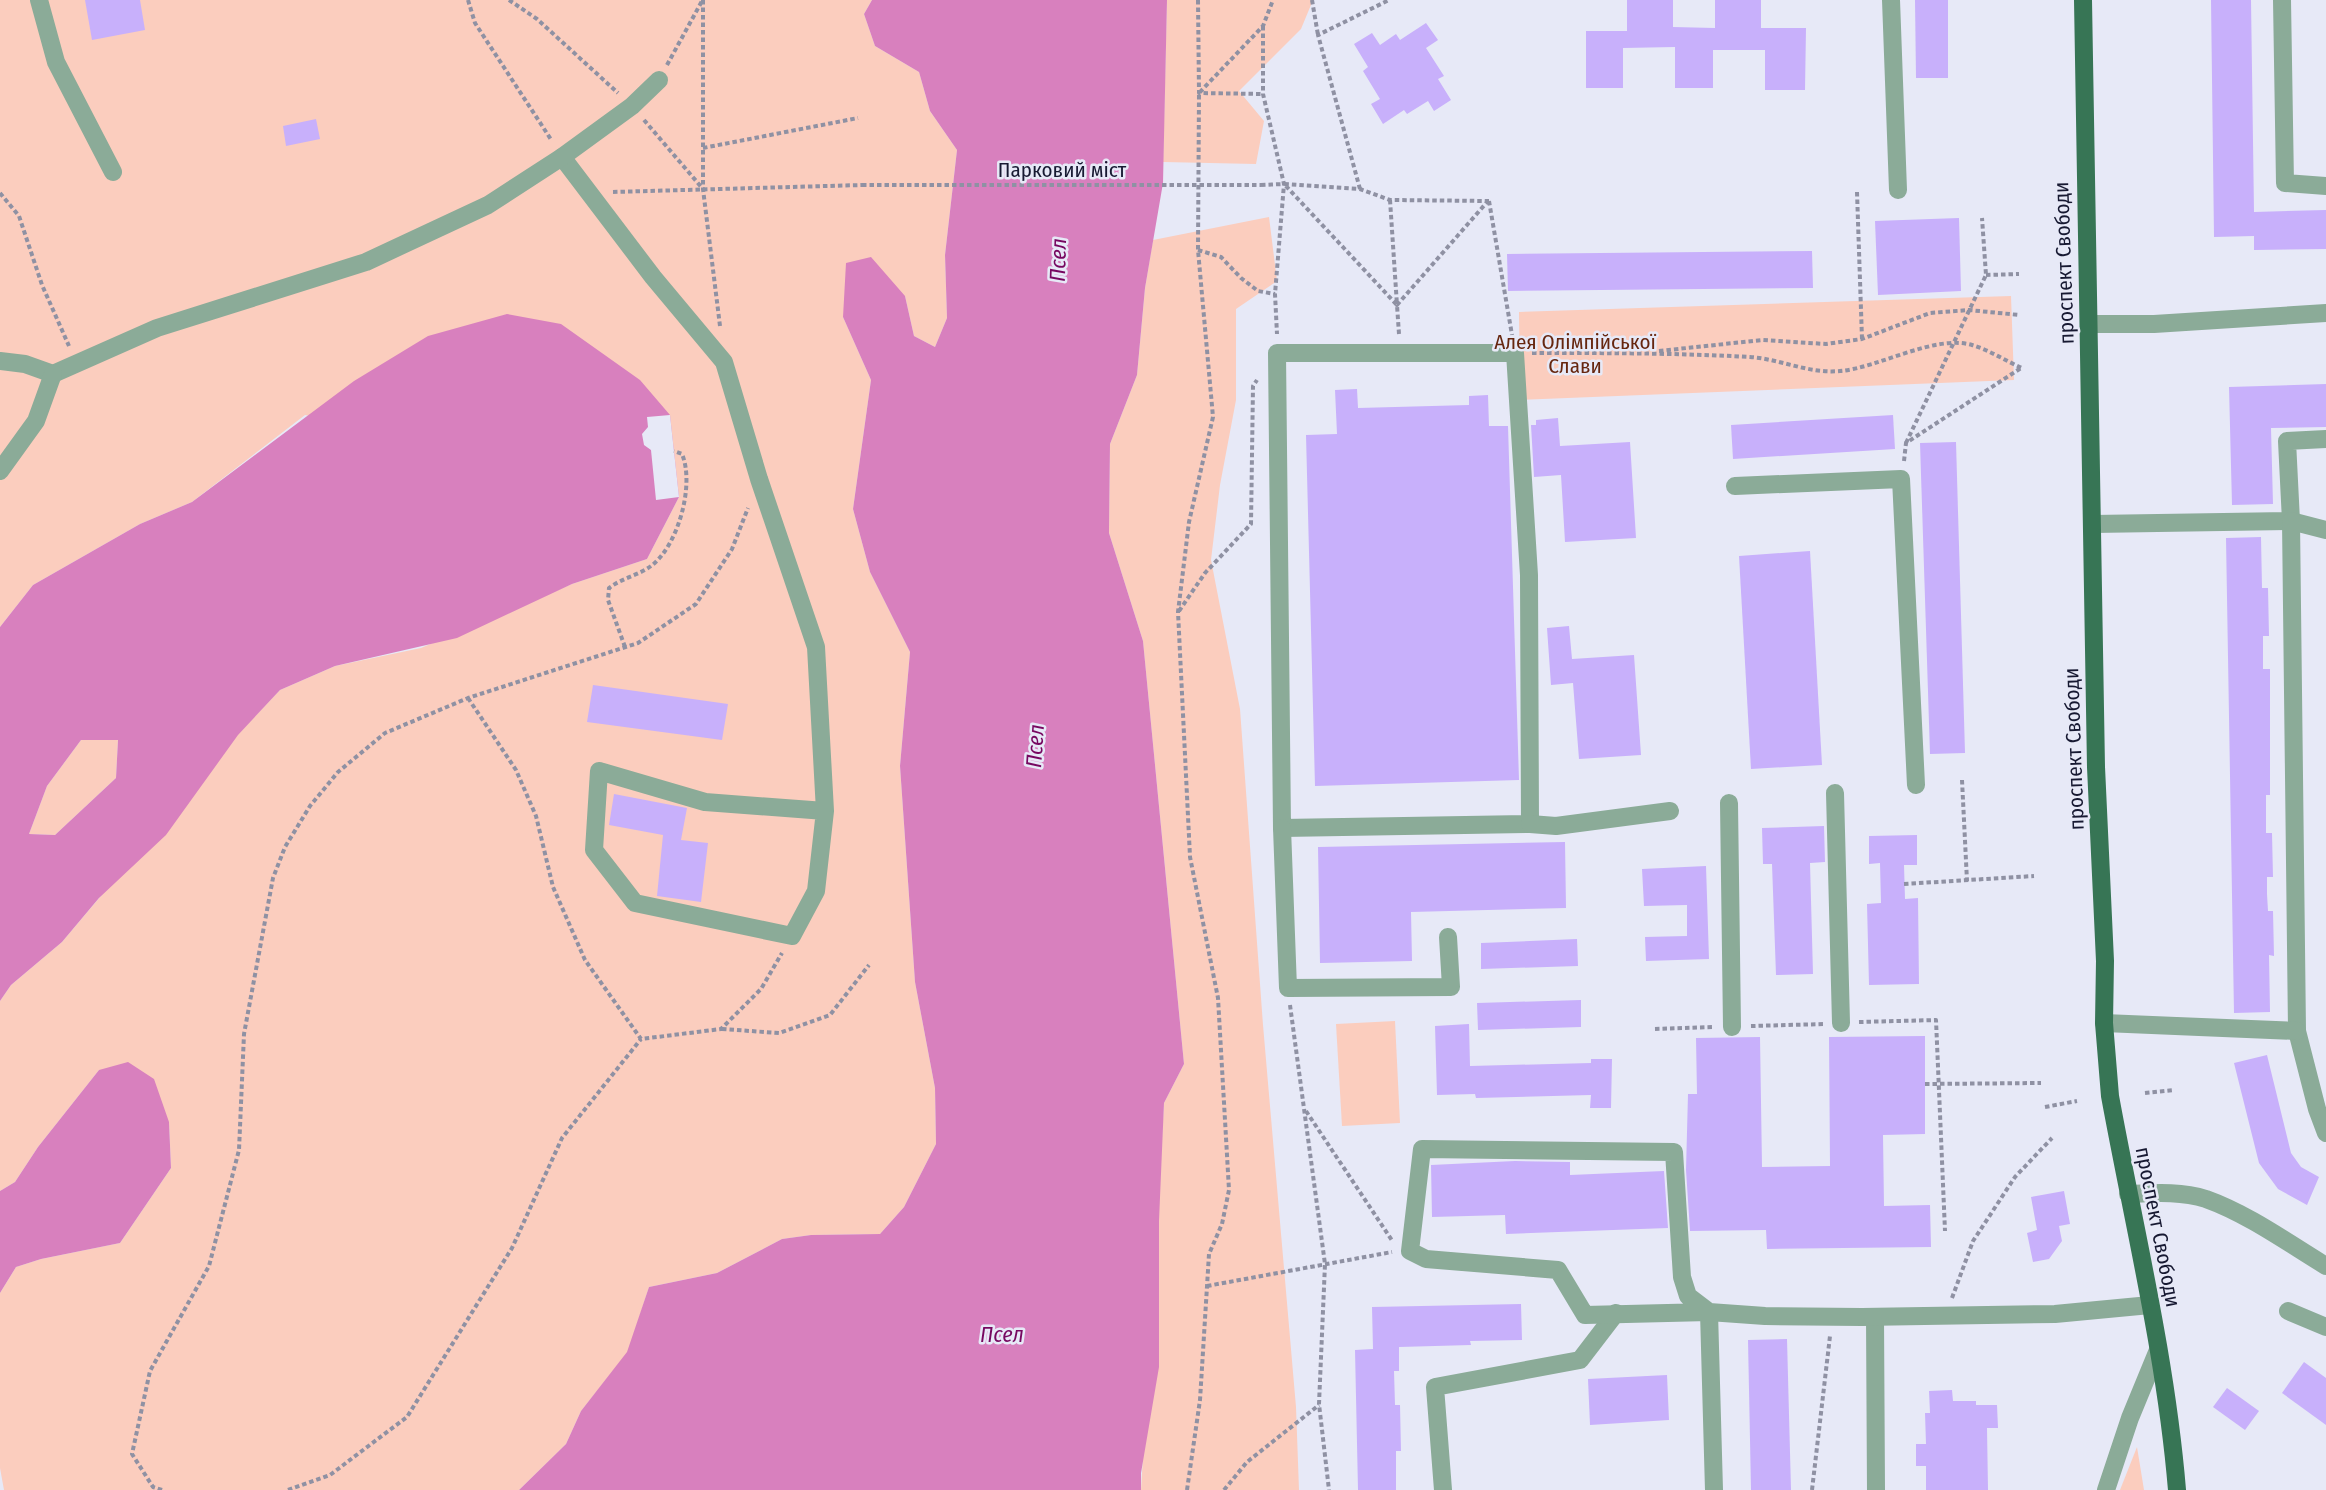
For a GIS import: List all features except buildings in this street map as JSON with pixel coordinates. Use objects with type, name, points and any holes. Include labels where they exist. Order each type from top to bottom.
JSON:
[{"type":"main road","name":"проспект Свободи","points":[[2083,0],[2096,767],[2105,961],[2104,1023],[2110,1096],[2158,1350],[2173,1444],[2177,1490]]},
{"type":"street","points":[[39,0],[56,62],[113,172]]},
{"type":"street","points":[[1891,0],[1898,190]]},
{"type":"street","points":[[2282,0],[2285,183],[2326,186]]},
{"type":"street","points":[[0,361],[25,364],[53,374],[157,328],[366,262],[488,205],[562,157],[632,106],[659,80]]},
{"type":"street","points":[[562,157],[588,193],[724,363],[759,479],[816,647],[825,811],[816,891],[792,936],[635,903],[594,850],[599,771],[705,802],[825,811]]},
{"type":"street","points":[[2090,324],[2154,324],[2326,314]]},
{"type":"street","points":[[1448,938],[1451,987],[1288,988],[1282,828],[1277,353],[1515,352],[1529,575],[1530,824]]},
{"type":"street","points":[[0,471],[36,421],[53,374]]},
{"type":"street","points":[[2326,439],[2287,441],[2297,1031],[2317,1109],[2326,1133]]},
{"type":"street","points":[[1735,486],[1901,479],[1916,785]]},
{"type":"street","points":[[2093,524],[2290,521],[2326,530]]},
{"type":"street","points":[[1836,793],[1841,1023]]},
{"type":"street","points":[[1729,803],[1732,1027]]},
{"type":"street","points":[[1282,828],[1530,824],[1556,826],[1670,811]]},
{"type":"street","points":[[2104,1023],[2297,1031]]},
{"type":"street","points":[[1709,1312],[1688,1296],[1682,1277],[1674,1152],[1422,1149],[1409,1250],[1426,1259],[1558,1270],[1585,1315],[1709,1312],[1765,1316],[1946,1316],[2055,1314],[2150,1305]]},
{"type":"street","points":[[2128,1194],[2160,1192],[2205,1199],[2240,1215],[2326,1266]]},
{"type":"street","points":[[2288,1311],[2326,1328]]},
{"type":"street","points":[[1709,1312],[1714,1490]]},
{"type":"street","points":[[1443,1490],[1436,1387],[1580,1360],[1616,1313]]},
{"type":"street","points":[[1875,1317],[1876,1490]]},
{"type":"street","points":[[2106,1490],[2130,1418],[2158,1350]]},
{"type":"path","points":[[468,0],[476,23],[562,157]]},
{"type":"path","points":[[509,0],[537,19],[559,39]]},
{"type":"path","points":[[659,80],[703,0]]},
{"type":"path","points":[[703,0],[703,189],[720,328]]},
{"type":"path","points":[[1187,1490],[1200,1400],[1209,1254],[1222,1224],[1229,1190],[1218,998],[1190,857],[1178,612],[1189,522],[1213,417],[1198,249],[1198,0]]},
{"type":"path","points":[[1178,612],[1205,573],[1251,524],[1253,386],[1277,353],[1275,294],[1284,184],[1263,94],[1263,26],[1273,0]]},
{"type":"path","points":[[1312,0],[1318,35],[1360,189]]},
{"type":"path","points":[[1318,35],[1389,0]]},
{"type":"path","points":[[1199,93],[1263,26]]},
{"type":"path","points":[[1199,93],[1263,94]]},
{"type":"path","points":[[703,148],[858,118]]},
{"type":"path","points":[[1284,184],[1397,305]]},
{"type":"path","name":"Парковий міст","points":[[588,193],[862,185],[1284,184],[1360,189],[1390,200],[1489,201]]},
{"type":"path","points":[[1857,192],[1862,339]]},
{"type":"path","points":[[0,193],[19,216],[42,285],[77,363]]},
{"type":"path","points":[[1390,200],[1397,316]]},
{"type":"path","points":[[1397,305],[1489,201]]},
{"type":"path","points":[[1489,201],[1515,352],[1753,357],[1805,369],[1839,371],[1888,360],[1924,347],[1971,344],[2022,368],[1906,443]]},
{"type":"path","points":[[1901,479],[1906,443],[1986,275],[1982,218]]},
{"type":"path","points":[[1198,249],[1221,257],[1241,278],[1258,291],[1275,294]]},
{"type":"path","points":[[1986,275],[2019,274]]},
{"type":"path","points":[[1643,353],[1762,340],[1826,344],[1862,339],[1930,313],[1969,310],[2019,315]]},
{"type":"path","points":[[625,647],[608,600],[609,588],[620,580],[651,567],[672,537],[686,499],[686,462],[682,454],[674,451]]},
{"type":"path","points":[[162,1490],[153,1487],[132,1454],[150,1371],[209,1266],[239,1150],[244,1034],[273,878],[285,847],[309,806],[338,772],[385,734],[468,698],[638,643],[696,604],[732,549],[759,479]]},
{"type":"path","points":[[468,698],[516,770],[536,816],[553,887],[585,960],[640,1039]]},
{"type":"path","points":[[1962,780],[1967,881]]},
{"type":"path","points":[[1904,884],[2034,876]]},
{"type":"path","points":[[722,1029],[761,989],[792,936]]},
{"type":"path","points":[[288,1490],[330,1475],[407,1417],[512,1248],[562,1138],[640,1039],[722,1029],[779,1033],[830,1015],[869,966]]},
{"type":"path","points":[[1288,988],[1325,1264],[1319,1404],[1329,1490]]},
{"type":"path","points":[[1939,1083],[1945,1231]]},
{"type":"path","points":[[1925,1084],[2042,1083]]},
{"type":"path","points":[[2145,1093],[2174,1090]]},
{"type":"path","points":[[2045,1107],[2077,1101]]},
{"type":"path","points":[[1304,1108],[1391,1241],[1409,1250]]},
{"type":"path","points":[[1946,1316],[1973,1241],[2015,1177],[2052,1138]]},
{"type":"path","points":[[1207,1286],[1409,1250]]},
{"type":"path","points":[[1812,1490],[1833,1315]]},
{"type":"path","points":[[1224,1490],[1247,1462],[1319,1404]]},
{"type":"green space","points":[[0,0],[872,0],[864,14],[875,46],[919,72],[930,111],[957,150],[945,255],[947,318],[935,347],[914,336],[905,296],[843,317],[871,380],[853,509],[870,572],[910,652],[900,766],[915,982],[935,1088],[936,1144],[904,1207],[880,1234],[811,1235],[782,1239],[717,1273],[649,1287],[628,1352],[581,1411],[566,1444],[519,1490],[4,1490],[0,1468],[0,1293],[16,1267],[41,1259],[120,1243],[171,1168],[169,1122],[99,1070],[38,1147],[15,1182],[0,1191],[0,1001],[11,985],[62,942],[238,734],[280,690],[335,666],[421,648],[572,584],[647,559],[679,497],[677,485],[305,415],[192,502],[140,524],[33,585],[0,627]]},
{"type":"green space","points":[[1167,0],[1313,0],[1301,29],[1239,91],[1264,121],[1256,164],[1163,162]]},
{"type":"green space","points":[[1269,217],[1277,281],[1236,309],[1236,400],[1220,485],[1211,560],[1240,709],[1263,1025],[1296,1407],[1299,1490],[1141,1490],[1164,1103],[1184,1064],[1143,641],[1109,533],[1110,444],[1137,375],[1145,288],[1153,240]]},
{"type":"green space","name":"Алея Олімпійської Слави","points":[[2011,296],[2014,380],[1520,400],[1519,312]]},
{"type":"green space","points":[[118,739],[116,778],[55,835],[29,834],[47,786],[81,740]]},
{"type":"green space","points":[[1395,1021],[1400,1123],[1342,1126],[1336,1024]]},
{"type":"green space","points":[[2137,1447],[2144,1490],[2120,1490]]},
{"type":"water","name":"Псел","points":[[872,0],[1167,0],[1163,183],[1145,288],[1137,375],[1110,444],[1109,533],[1143,641],[1184,1064],[1164,1103],[1159,1221],[1159,1367],[1141,1473],[1141,1490],[519,1490],[566,1444],[581,1411],[627,1352],[649,1287],[717,1273],[782,1239],[811,1235],[880,1234],[904,1207],[936,1144],[935,1088],[915,982],[900,766],[910,652],[870,572],[853,509],[871,380],[843,317],[846,263],[871,257],[905,296],[914,336],[935,347],[947,318],[945,255],[957,150],[930,111],[919,72],[875,46],[864,14]]},
{"type":"water","points":[[507,314],[561,324],[640,380],[670,415],[679,497],[647,559],[572,584],[457,638],[335,666],[280,690],[238,735],[166,835],[99,898],[62,942],[11,985],[0,1001],[0,627],[33,585],[140,524],[192,502],[354,381],[428,336]],"holes":[[[81,740],[118,740],[116,778],[55,835],[29,834],[47,786]]]},
{"type":"water","points":[[128,1062],[154,1079],[169,1122],[171,1168],[120,1243],[41,1259],[16,1267],[0,1293],[0,1191],[15,1182],[38,1147],[99,1070]]},
{"type":"pier","points":[[670,415],[679,497],[656,500],[651,450],[644,445],[642,434],[648,427],[647,417]]}]
